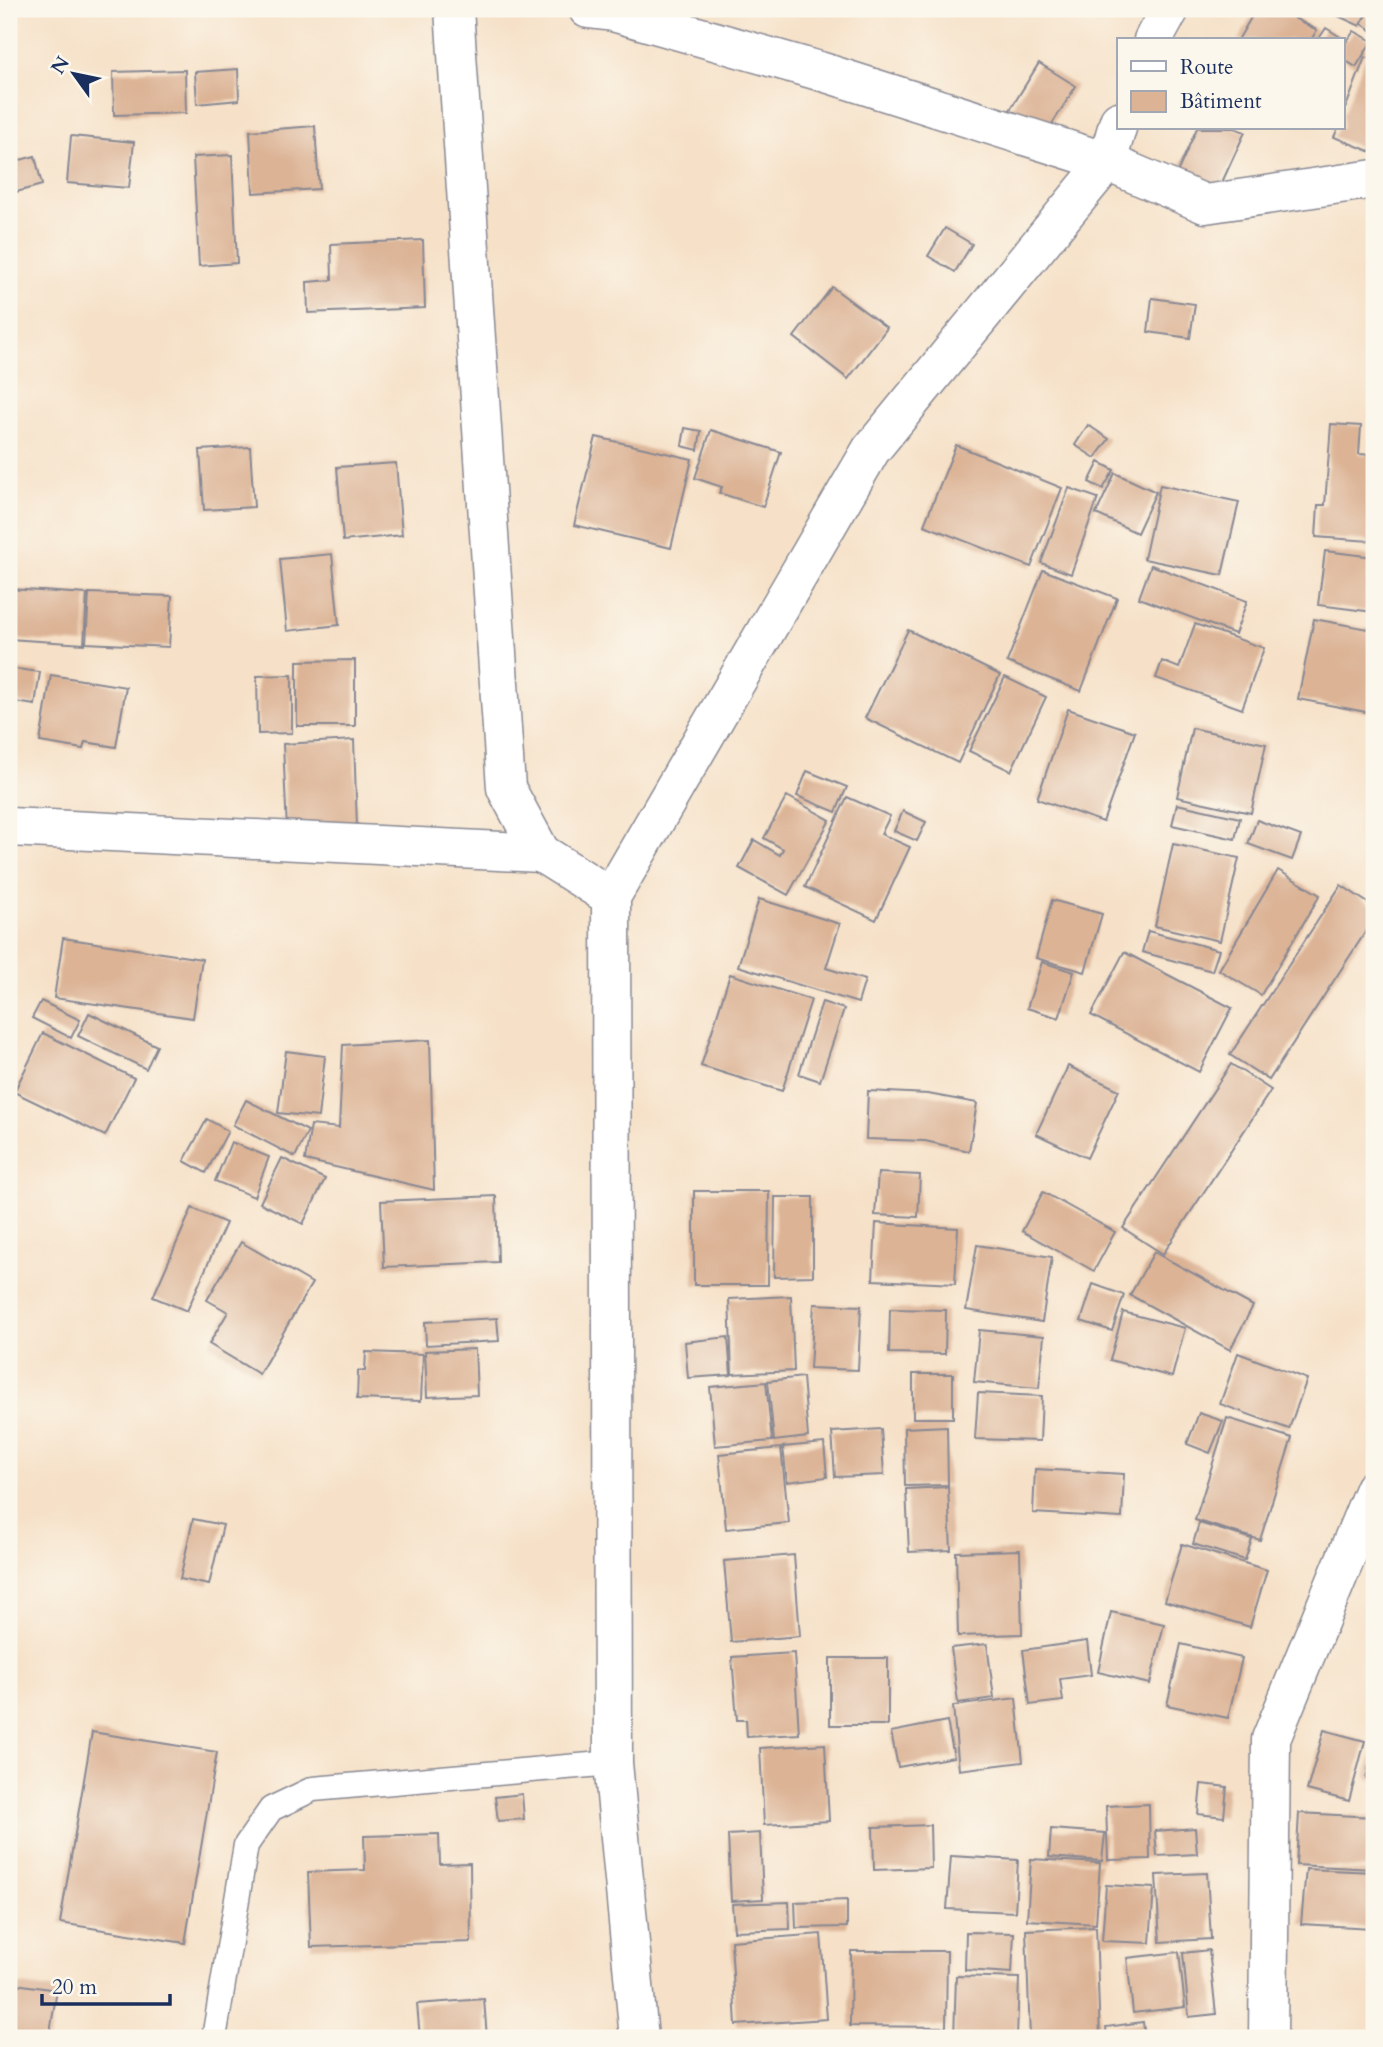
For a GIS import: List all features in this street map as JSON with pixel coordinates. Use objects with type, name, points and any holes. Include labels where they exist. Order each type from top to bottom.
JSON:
[{"type":"street","points":[[454,9],[506,788],[541,853],[611,898]]},
{"type":"street","points":[[588,9],[613,12],[826,73],[1107,162],[1205,204],[1374,179]]},
{"type":"street","points":[[1154,38],[1170,9]]},
{"type":"street","points":[[639,2038],[613,1763],[611,898],[871,450],[1107,162],[1117,128]]},
{"type":"street","points":[[9,827],[541,853]]},
{"type":"street","points":[[1268,2038],[1271,1739],[1374,1489]]},
{"type":"lane","points":[[214,2038],[246,1845],[271,1809],[313,1789],[613,1763]]},
{"type":"building","points":[[1256,9],[1277,9],[1317,30],[1312,38],[1239,38]]},
{"type":"building","points":[[1323,9],[1368,9],[1360,26]]},
{"type":"building","points":[[1371,9],[1374,9],[1374,32],[1361,23]]},
{"type":"building","points":[[1326,28],[1342,38],[1319,38]]},
{"type":"building","points":[[1354,31],[1372,41],[1356,67],[1344,60],[1344,39],[1347,41]]},
{"type":"building","points":[[1365,57],[1374,60],[1374,153],[1334,137],[1337,130],[1344,130],[1344,112]]},
{"type":"building","points":[[1039,63],[1076,86],[1033,154],[997,131]]},
{"type":"building","points":[[238,69],[239,100],[197,104],[195,72]]},
{"type":"building","points":[[185,70],[186,113],[114,115],[113,72]]},
{"type":"building","points":[[315,126],[319,189],[253,193],[250,131]]},
{"type":"building","points":[[1196,130],[1245,132],[1213,202],[1172,184]]},
{"type":"building","points":[[71,136],[134,142],[129,188],[67,183]]},
{"type":"building","points":[[232,155],[237,263],[199,266],[193,157]]},
{"type":"building","points":[[35,156],[42,185],[9,194],[9,163]]},
{"type":"building","points":[[945,228],[972,244],[955,272],[928,256]]},
{"type":"building","points":[[423,240],[425,308],[308,313],[307,282],[332,280],[331,244]]},
{"type":"building","points":[[832,287],[887,328],[848,379],[794,337]]},
{"type":"building","points":[[1152,298],[1195,304],[1190,338],[1148,332]]},
{"type":"building","points":[[1331,424],[1361,426],[1359,454],[1374,455],[1370,541],[1316,537],[1318,505],[1325,505]]},
{"type":"building","points":[[1088,425],[1109,439],[1095,458],[1075,445]]},
{"type":"building","points":[[685,428],[701,431],[698,450],[682,446]]},
{"type":"building","points":[[711,430],[781,452],[763,507],[719,493],[722,487],[695,478]]},
{"type":"building","points":[[596,437],[692,459],[671,548],[574,525]]},
{"type":"building","points":[[956,445],[1062,488],[1031,567],[924,525]]},
{"type":"building","points":[[250,447],[254,507],[204,510],[200,450]]},
{"type":"building","points":[[1099,462],[1114,470],[1103,489],[1089,482]]},
{"type":"building","points":[[396,463],[402,535],[343,541],[337,467]]},
{"type":"building","points":[[1115,473],[1156,492],[1137,533],[1096,514]]},
{"type":"building","points":[[1160,485],[1239,502],[1222,575],[1144,559]]},
{"type":"building","points":[[1069,488],[1098,498],[1071,574],[1041,563]]},
{"type":"building","points":[[1325,551],[1374,557],[1374,612],[1318,605]]},
{"type":"building","points":[[332,554],[339,625],[287,631],[280,559]]},
{"type":"building","points":[[1151,565],[1247,601],[1235,634],[1139,598]]},
{"type":"building","points":[[1043,570],[1117,598],[1081,691],[1007,662]]},
{"type":"building","points":[[9,589],[87,594],[84,644],[9,639]]},
{"type":"building","points":[[89,593],[172,596],[169,647],[86,643]]},
{"type":"building","points":[[1314,619],[1374,630],[1374,695],[1371,713],[1298,699]]},
{"type":"building","points":[[1195,624],[1264,648],[1242,709],[1156,678],[1162,661],[1179,668]]},
{"type":"building","points":[[908,630],[1000,675],[958,763],[865,718]]},
{"type":"building","points":[[355,660],[355,726],[297,726],[297,661]]},
{"type":"building","points":[[9,668],[40,672],[35,705],[9,701]]},
{"type":"building","points":[[51,675],[126,687],[116,747],[85,742],[83,749],[40,742]]},
{"type":"building","points":[[292,675],[292,733],[258,734],[257,676]]},
{"type":"building","points":[[1005,677],[1046,697],[1011,771],[969,751]]},
{"type":"building","points":[[1068,709],[1135,732],[1103,822],[1037,799]]},
{"type":"building","points":[[1192,728],[1266,744],[1251,813],[1177,797]]},
{"type":"building","points":[[354,740],[357,827],[287,831],[283,744]]},
{"type":"building","points":[[807,771],[847,787],[836,812],[797,796]]},
{"type":"building","points":[[787,796],[830,820],[788,895],[739,868],[754,840],[780,855],[783,849],[764,838]]},
{"type":"building","points":[[847,797],[890,816],[881,834],[910,847],[876,920],[805,887]]},
{"type":"building","points":[[1177,804],[1240,818],[1235,839],[1172,825]]},
{"type":"building","points":[[903,811],[926,822],[917,841],[894,831]]},
{"type":"building","points":[[1257,820],[1301,836],[1292,860],[1248,844]]},
{"type":"building","points":[[1173,844],[1239,858],[1220,941],[1155,926]]},
{"type":"building","points":[[1278,870],[1320,895],[1261,995],[1219,970]]},
{"type":"building","points":[[1341,885],[1374,907],[1374,919],[1269,1080],[1230,1055]]},
{"type":"building","points":[[759,899],[840,924],[826,968],[865,980],[858,1003],[738,966]]},
{"type":"building","points":[[1052,900],[1102,914],[1085,972],[1036,958]]},
{"type":"building","points":[[1148,931],[1219,950],[1212,971],[1142,952]]},
{"type":"building","points":[[63,938],[202,959],[193,1018],[54,998]]},
{"type":"building","points":[[1124,952],[1232,1008],[1199,1072],[1091,1015]]},
{"type":"building","points":[[1042,962],[1074,972],[1059,1018],[1027,1008]]},
{"type":"building","points":[[730,974],[811,1000],[782,1091],[701,1066]]},
{"type":"building","points":[[41,1001],[80,1020],[71,1038],[32,1018]]},
{"type":"building","points":[[822,1002],[844,1009],[820,1081],[799,1074]]},
{"type":"building","points":[[89,1013],[157,1046],[146,1069],[78,1036]]},
{"type":"building","points":[[43,1033],[134,1078],[105,1136],[14,1092]]},
{"type":"building","points":[[430,1040],[434,1190],[305,1160],[311,1125],[339,1128],[343,1045]]},
{"type":"building","points":[[286,1051],[325,1056],[318,1117],[278,1113]]},
{"type":"building","points":[[1231,1064],[1271,1090],[1163,1254],[1123,1228]]},
{"type":"building","points":[[1068,1066],[1119,1090],[1087,1158],[1036,1134]]},
{"type":"building","points":[[868,1091],[928,1094],[977,1103],[969,1151],[925,1141],[866,1139]]},
{"type":"building","points":[[246,1100],[308,1131],[295,1157],[233,1125]]},
{"type":"building","points":[[207,1119],[228,1131],[206,1173],[184,1161]]},
{"type":"building","points":[[231,1142],[269,1157],[254,1197],[215,1181]]},
{"type":"building","points":[[282,1158],[325,1179],[303,1224],[260,1203]]},
{"type":"building","points":[[878,1173],[920,1175],[918,1217],[875,1215]]},
{"type":"building","points":[[694,1191],[769,1191],[768,1285],[694,1285]]},
{"type":"building","points":[[1043,1192],[1115,1232],[1094,1271],[1022,1231]]},
{"type":"building","points":[[496,1196],[498,1262],[384,1267],[381,1201]]},
{"type":"building","points":[[775,1197],[813,1197],[813,1276],[774,1277]]},
{"type":"building","points":[[192,1208],[226,1223],[187,1311],[153,1297]]},
{"type":"building","points":[[876,1223],[958,1228],[955,1284],[873,1280]]},
{"type":"building","points":[[241,1242],[312,1283],[259,1374],[209,1344],[228,1312],[207,1300]]},
{"type":"building","points":[[977,1245],[1052,1257],[1042,1322],[966,1310]]},
{"type":"building","points":[[1154,1252],[1253,1306],[1230,1350],[1130,1295]]},
{"type":"building","points":[[1093,1284],[1124,1295],[1112,1331],[1081,1321]]},
{"type":"building","points":[[791,1296],[794,1371],[732,1374],[729,1299]]},
{"type":"building","points":[[814,1304],[861,1306],[858,1370],[810,1368]]},
{"type":"building","points":[[890,1309],[946,1310],[945,1354],[889,1353]]},
{"type":"building","points":[[1123,1312],[1185,1328],[1172,1377],[1110,1360]]},
{"type":"building","points":[[497,1318],[499,1341],[426,1345],[425,1322]]},
{"type":"building","points":[[979,1330],[1044,1336],[1039,1388],[974,1382]]},
{"type":"building","points":[[728,1337],[731,1375],[688,1378],[685,1342]]},
{"type":"building","points":[[475,1349],[477,1395],[427,1397],[425,1351]]},
{"type":"building","points":[[366,1352],[423,1354],[421,1401],[357,1399],[358,1371],[365,1371]]},
{"type":"building","points":[[1238,1353],[1307,1379],[1289,1429],[1220,1404]]},
{"type":"building","points":[[913,1374],[953,1374],[953,1418],[913,1418]]},
{"type":"building","points":[[803,1377],[808,1437],[774,1441],[768,1381]]},
{"type":"building","points":[[766,1382],[772,1441],[715,1446],[710,1387]]},
{"type":"building","points":[[978,1393],[1042,1396],[1040,1441],[975,1439]]},
{"type":"building","points":[[1199,1413],[1223,1421],[1210,1453],[1187,1444]]},
{"type":"building","points":[[1227,1418],[1292,1438],[1260,1540],[1195,1520]]},
{"type":"building","points":[[947,1426],[948,1485],[905,1486],[904,1428]]},
{"type":"building","points":[[881,1429],[884,1475],[835,1477],[832,1432]]},
{"type":"building","points":[[824,1443],[827,1477],[787,1482],[783,1447]]},
{"type":"building","points":[[781,1448],[789,1523],[726,1529],[719,1454]]},
{"type":"building","points":[[1035,1469],[1124,1474],[1122,1518],[1033,1513]]},
{"type":"building","points":[[948,1487],[951,1550],[909,1552],[906,1489]]},
{"type":"building","points":[[193,1519],[223,1525],[209,1585],[180,1579]]},
{"type":"building","points":[[1199,1523],[1252,1539],[1245,1560],[1193,1544]]},
{"type":"building","points":[[1182,1544],[1267,1570],[1250,1627],[1165,1601]]},
{"type":"building","points":[[1020,1550],[1022,1634],[958,1636],[956,1552]]},
{"type":"building","points":[[794,1555],[800,1636],[731,1642],[724,1561]]},
{"type":"building","points":[[1111,1612],[1164,1624],[1150,1684],[1098,1672]]},
{"type":"building","points":[[1087,1641],[1091,1675],[1060,1679],[1063,1701],[1030,1705],[1023,1650]]},
{"type":"building","points":[[987,1644],[994,1698],[958,1703],[951,1648]]},
{"type":"building","points":[[1181,1644],[1242,1658],[1228,1718],[1167,1705]]},
{"type":"building","points":[[794,1653],[799,1734],[747,1737],[746,1720],[737,1720],[732,1657]]},
{"type":"building","points":[[830,1658],[888,1658],[888,1725],[830,1725]]},
{"type":"building","points":[[1016,1698],[1023,1762],[959,1770],[953,1706]]},
{"type":"building","points":[[947,1721],[954,1757],[898,1767],[891,1732]]},
{"type":"building","points":[[1324,1730],[1365,1741],[1349,1801],[1307,1790]]},
{"type":"building","points":[[92,1732],[217,1752],[185,1943],[60,1923]]},
{"type":"building","points":[[825,1744],[829,1821],[764,1825],[760,1748]]},
{"type":"building","points":[[1374,1749],[1374,1781],[1366,1778]]},
{"type":"building","points":[[1201,1784],[1227,1787],[1224,1817],[1198,1814]]},
{"type":"building","points":[[522,1794],[524,1819],[498,1821],[495,1797]]},
{"type":"building","points":[[1149,1804],[1150,1859],[1108,1860],[1106,1806]]},
{"type":"building","points":[[1299,1813],[1374,1817],[1374,1869],[1296,1865]]},
{"type":"building","points":[[930,1825],[931,1868],[874,1870],[873,1827]]},
{"type":"building","points":[[1195,1828],[1197,1854],[1157,1856],[1155,1831]]},
{"type":"building","points":[[1051,1829],[1105,1833],[1102,1861],[1049,1857]]},
{"type":"building","points":[[760,1833],[763,1899],[731,1901],[728,1835]]},
{"type":"building","points":[[439,1834],[440,1864],[470,1863],[471,1942],[311,1947],[308,1872],[365,1870],[364,1836]]},
{"type":"building","points":[[951,1856],[1018,1860],[1015,1912],[947,1909]]},
{"type":"building","points":[[1031,1859],[1100,1863],[1096,1924],[1027,1920]]},
{"type":"building","points":[[1306,1869],[1374,1872],[1372,1928],[1301,1924]]},
{"type":"building","points":[[1207,1873],[1211,1939],[1160,1942],[1156,1875]]},
{"type":"building","points":[[1106,1885],[1154,1888],[1150,1943],[1102,1941]]},
{"type":"building","points":[[847,1900],[847,1927],[796,1928],[795,1902]]},
{"type":"building","points":[[789,1902],[790,1929],[734,1931],[732,1904]]},
{"type":"building","points":[[1096,1927],[1100,2038],[1030,2038],[1026,1930]]},
{"type":"building","points":[[966,1932],[1014,1933],[1012,1973],[965,1970]]},
{"type":"building","points":[[821,1934],[827,2019],[736,2025],[731,1941]]},
{"type":"building","points":[[1209,1950],[1216,2014],[1189,2017],[1183,1953]]},
{"type":"building","points":[[851,1951],[947,1951],[946,2027],[850,2026]]},
{"type":"building","points":[[1179,1952],[1185,2007],[1133,2013],[1127,1958]]},
{"type":"building","points":[[956,1976],[1019,1978],[1017,2038],[954,2038]]},
{"type":"building","points":[[9,1983],[57,1990],[49,2038],[9,2038]]},
{"type":"building","points":[[484,1999],[487,2038],[420,2038],[417,2004]]},
{"type":"building","points":[[1143,2022],[1145,2038],[1107,2038],[1106,2027]]}]
